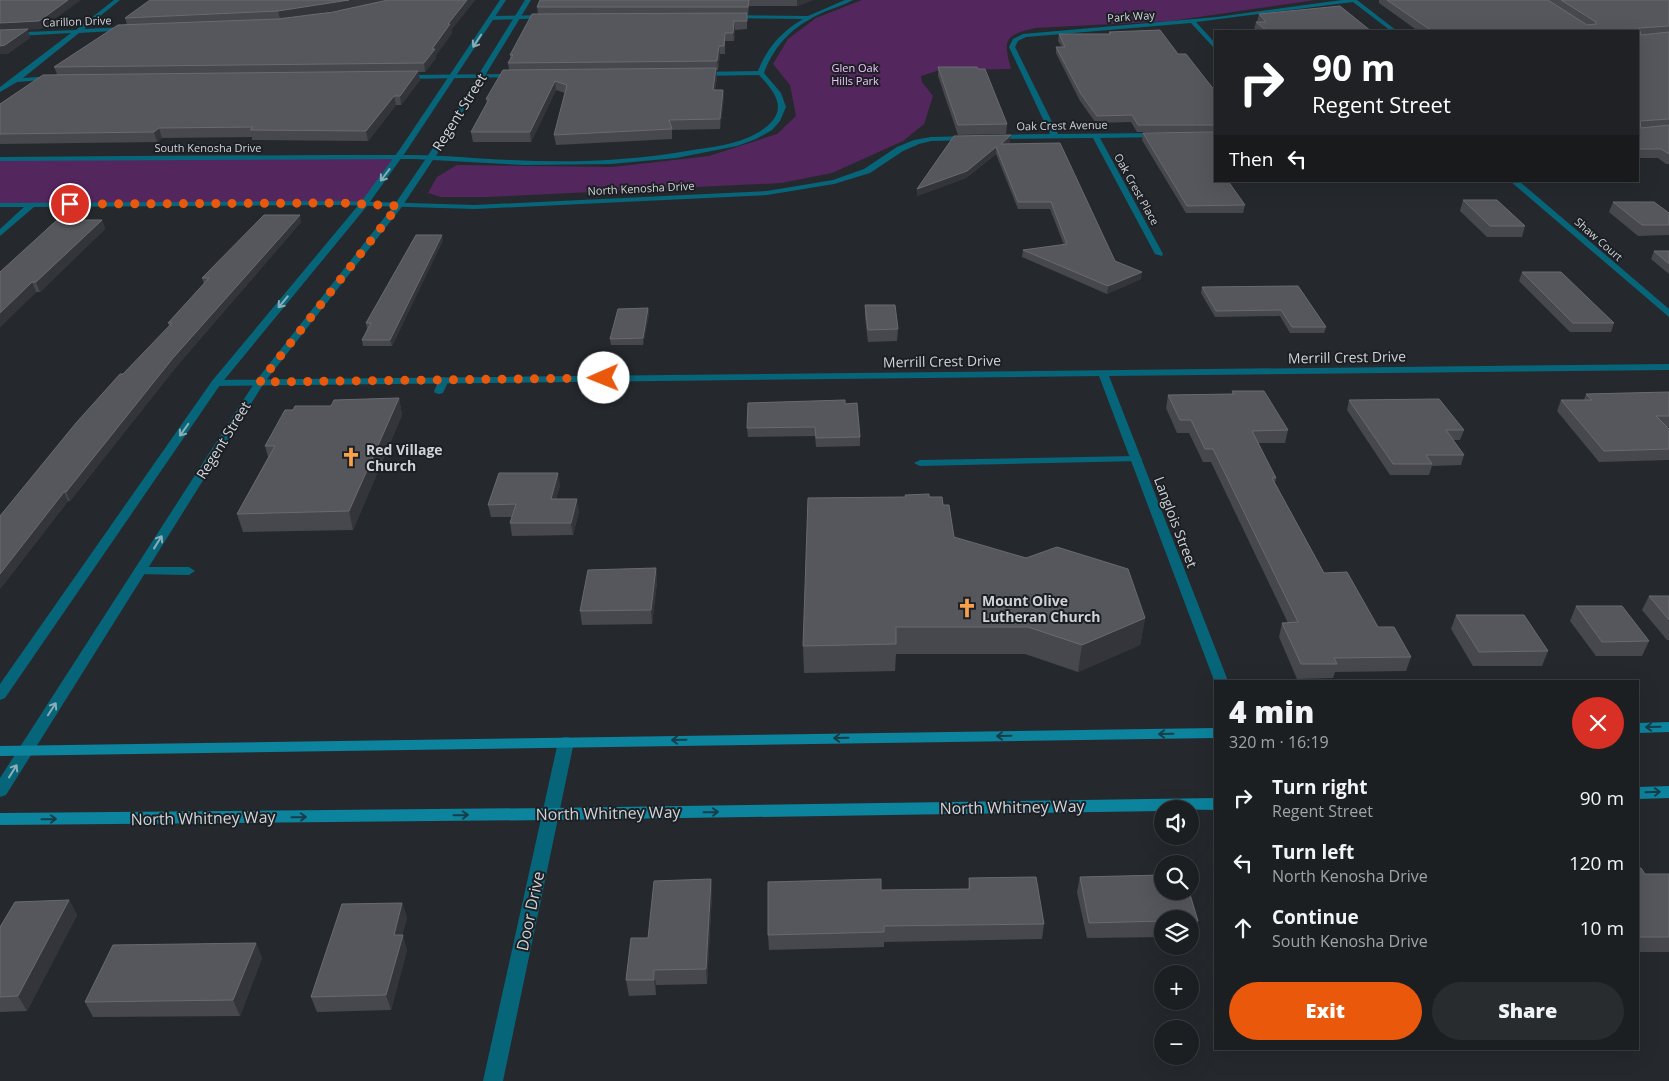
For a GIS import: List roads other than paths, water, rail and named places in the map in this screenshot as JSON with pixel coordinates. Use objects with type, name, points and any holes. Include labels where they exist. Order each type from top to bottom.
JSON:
[{"type":"main road","points":[[1639,728],[1669,727]]},
{"type":"main road","points":[[0,751],[1214,733]]},
{"type":"main road","points":[[1639,793],[1669,792]]},
{"type":"main road","name":"North Whitney Way","points":[[0,819],[551,814],[1214,804]]},
{"type":"street","points":[[0,90],[117,0]]},
{"type":"street","name":"Regent Street","points":[[0,695],[216,383],[364,204],[453,77],[503,0]]},
{"type":"street","name":"Regent Street","points":[[0,792],[260,382],[398,206],[482,77],[528,0]]},
{"type":"street","points":[[761,73],[764,62],[781,38],[798,22],[850,0]]},
{"type":"street","points":[[1354,0],[1393,30]]},
{"type":"street","name":"Park Way","points":[[1055,136],[1012,47],[1015,40],[1030,33],[1192,21],[1354,0]]},
{"type":"street","points":[[725,16],[807,17]]},
{"type":"street","points":[[491,18],[550,17]]},
{"type":"street","points":[[1192,21],[1214,46]]},
{"type":"street","name":"Carillon Drive","points":[[0,35],[77,30],[138,29]]},
{"type":"street","points":[[431,157],[500,162],[557,163],[642,159],[712,150],[742,142],[766,131],[781,116],[780,94],[761,73],[691,74]]},
{"type":"street","points":[[394,77],[522,76]]},
{"type":"street","points":[[15,80],[65,78]]},
{"type":"street","name":"Oak Crest Avenue","points":[[990,137],[1169,135]]},
{"type":"street","name":"Oak Crest Place","points":[[1094,136],[1159,254]]},
{"type":"street","name":"North Kenosha Drive","points":[[364,204],[398,206],[513,206],[795,190],[834,182],[867,170],[910,145],[932,139],[980,138]]},
{"type":"street","name":"South Kenosha Drive","points":[[0,159],[431,157]]},
{"type":"street","name":"Shaw Court","points":[[1515,182],[1669,314]]},
{"type":"street","points":[[0,205],[364,204]]},
{"type":"street","points":[[0,233],[32,205]]},
{"type":"street","name":"Merrill Crest Drive","points":[[216,383],[1669,367]]},
{"type":"street","name":"Langlois Street","points":[[1103,373],[1220,680]]},
{"type":"street","points":[[439,391],[444,380]]},
{"type":"street","points":[[920,463],[1136,459]]},
{"type":"street","points":[[140,571],[189,570]]},
{"type":"street","name":"Door Drive","points":[[493,1081],[566,742]]},
{"type":"place","name":"Red Village Church","points":[[351,457]]},
{"type":"place","name":"Mount Olive Lutheran Church","points":[[967,608]]},
{"type":"park label","name":"Glen Oak Hills Park","points":[[855,73]]}]
